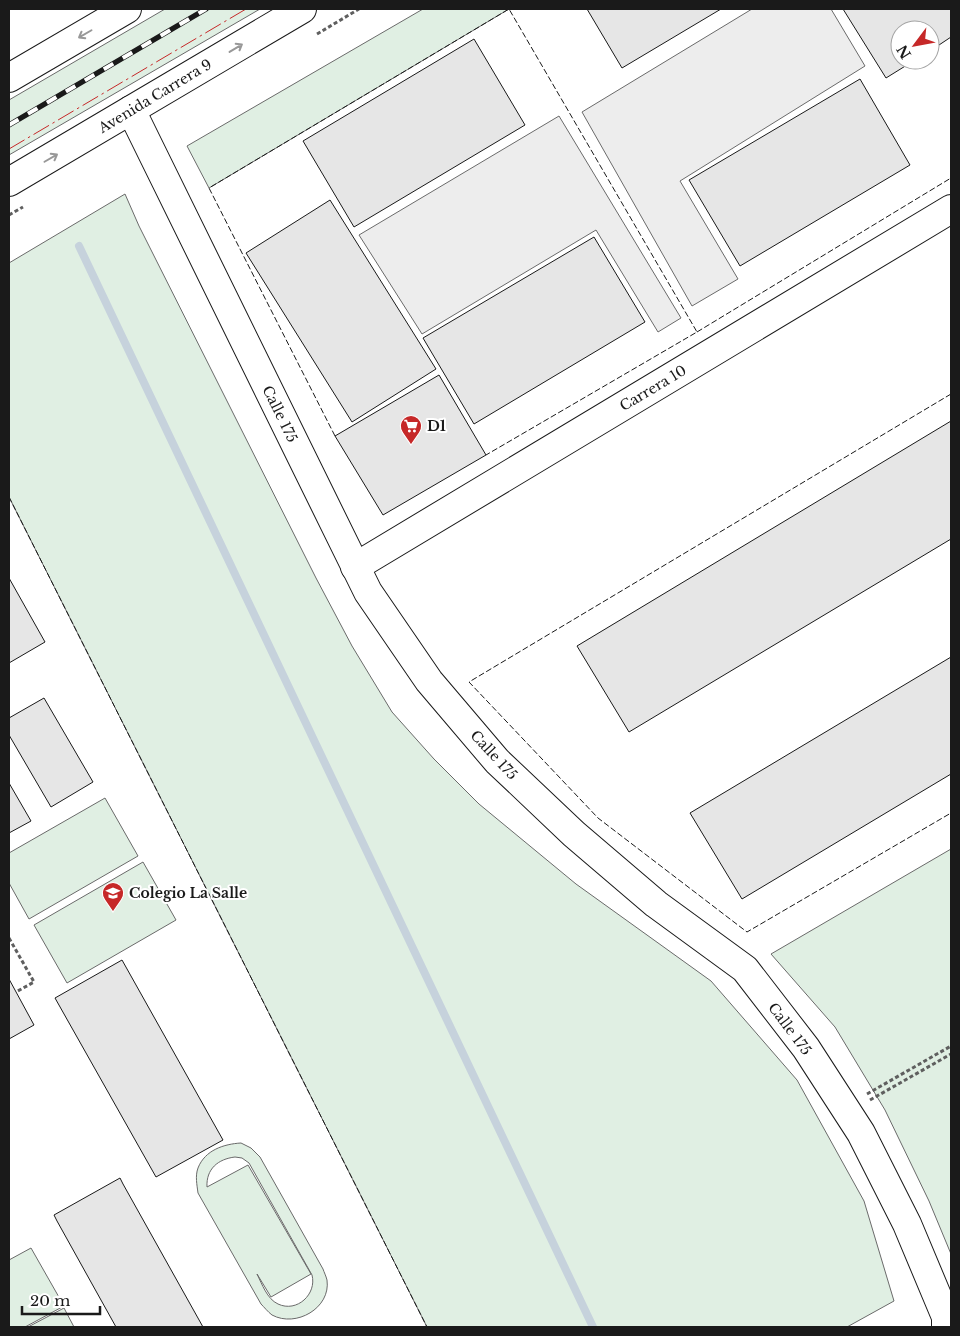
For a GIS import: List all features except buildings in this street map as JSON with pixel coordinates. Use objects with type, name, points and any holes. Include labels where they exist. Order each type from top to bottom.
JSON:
[{"type":"street","points":[[9,78],[127,9]]},
{"type":"street","name":"Avenida Carrera 9","points":[[9,182],[302,9]]},
{"type":"street","name":"Calle 175","points":[[131,110],[368,592],[429,681],[497,760],[574,834],[656,904],[745,969],[806,1048],[861,1134],[907,1224],[946,1317],[946,1327]]},
{"type":"street","name":"Carrera 10","points":[[355,567],[951,209]]},
{"type":"path","points":[[9,938],[34,982],[16,992]]},
{"type":"path","points":[[860,1098],[951,1046]]},
{"type":"path","points":[[863,1104],[951,1054]]},
{"type":"green space","points":[[165,9],[260,9],[9,155],[9,100]]},
{"type":"green space","points":[[423,9],[509,9],[209,188],[187,146]]},
{"type":"green space","points":[[125,194],[139,226],[316,578],[352,646],[392,712],[434,759],[479,804],[576,884],[711,981],[797,1080],[864,1201],[894,1301],[847,1327],[427,1327],[9,497],[9,263]]},
{"type":"green space","points":[[105,798],[138,856],[29,919],[9,883],[9,853]]},
{"type":"green space","points":[[951,849],[951,1254],[929,1201],[885,1110],[835,1027],[771,954]]},
{"type":"green space","points":[[143,862],[176,920],[67,983],[34,925]]},
{"type":"green space","points":[[241,1143],[251,1148],[260,1157],[326,1276],[327,1290],[323,1299],[318,1307],[301,1317],[281,1318],[272,1315],[261,1304],[198,1193],[196,1180],[201,1162],[210,1152]],"holes":[[[229,1158],[242,1158],[249,1163],[312,1275],[311,1289],[304,1300],[298,1304],[285,1306],[274,1302],[265,1291],[257,1274],[271,1297],[311,1274],[248,1165],[207,1187],[207,1181],[214,1166]]]},
{"type":"green space","points":[[31,1248],[64,1306],[25,1327],[9,1327],[9,1260]]},
{"type":"green space","points":[[64,1308],[74,1327],[28,1327]]},
{"type":"shaded area","points":[[752,9],[831,9],[865,66],[680,181],[738,279],[692,306],[582,112]]},
{"type":"shaded area","points":[[559,116],[681,318],[658,332],[596,230],[422,334],[359,235]]},
{"type":"waterway","points":[[79,246],[593,1327]]},
{"type":"railway","points":[[9,125],[206,9]]},
{"type":"fence","points":[[335,436],[209,188],[509,9],[697,332],[486,455]]},
{"type":"fence","points":[[697,332],[951,178]]},
{"type":"fence","points":[[951,394],[469,682],[598,818],[747,932],[951,813]]},
{"type":"fence","points":[[9,497],[427,1327]]},
{"type":"power","points":[[9,149],[246,9]]},
{"type":"place","name":"D1","points":[[411,445]]},
{"type":"place","name":"Colegio La Salle","points":[[113,912]]}]
